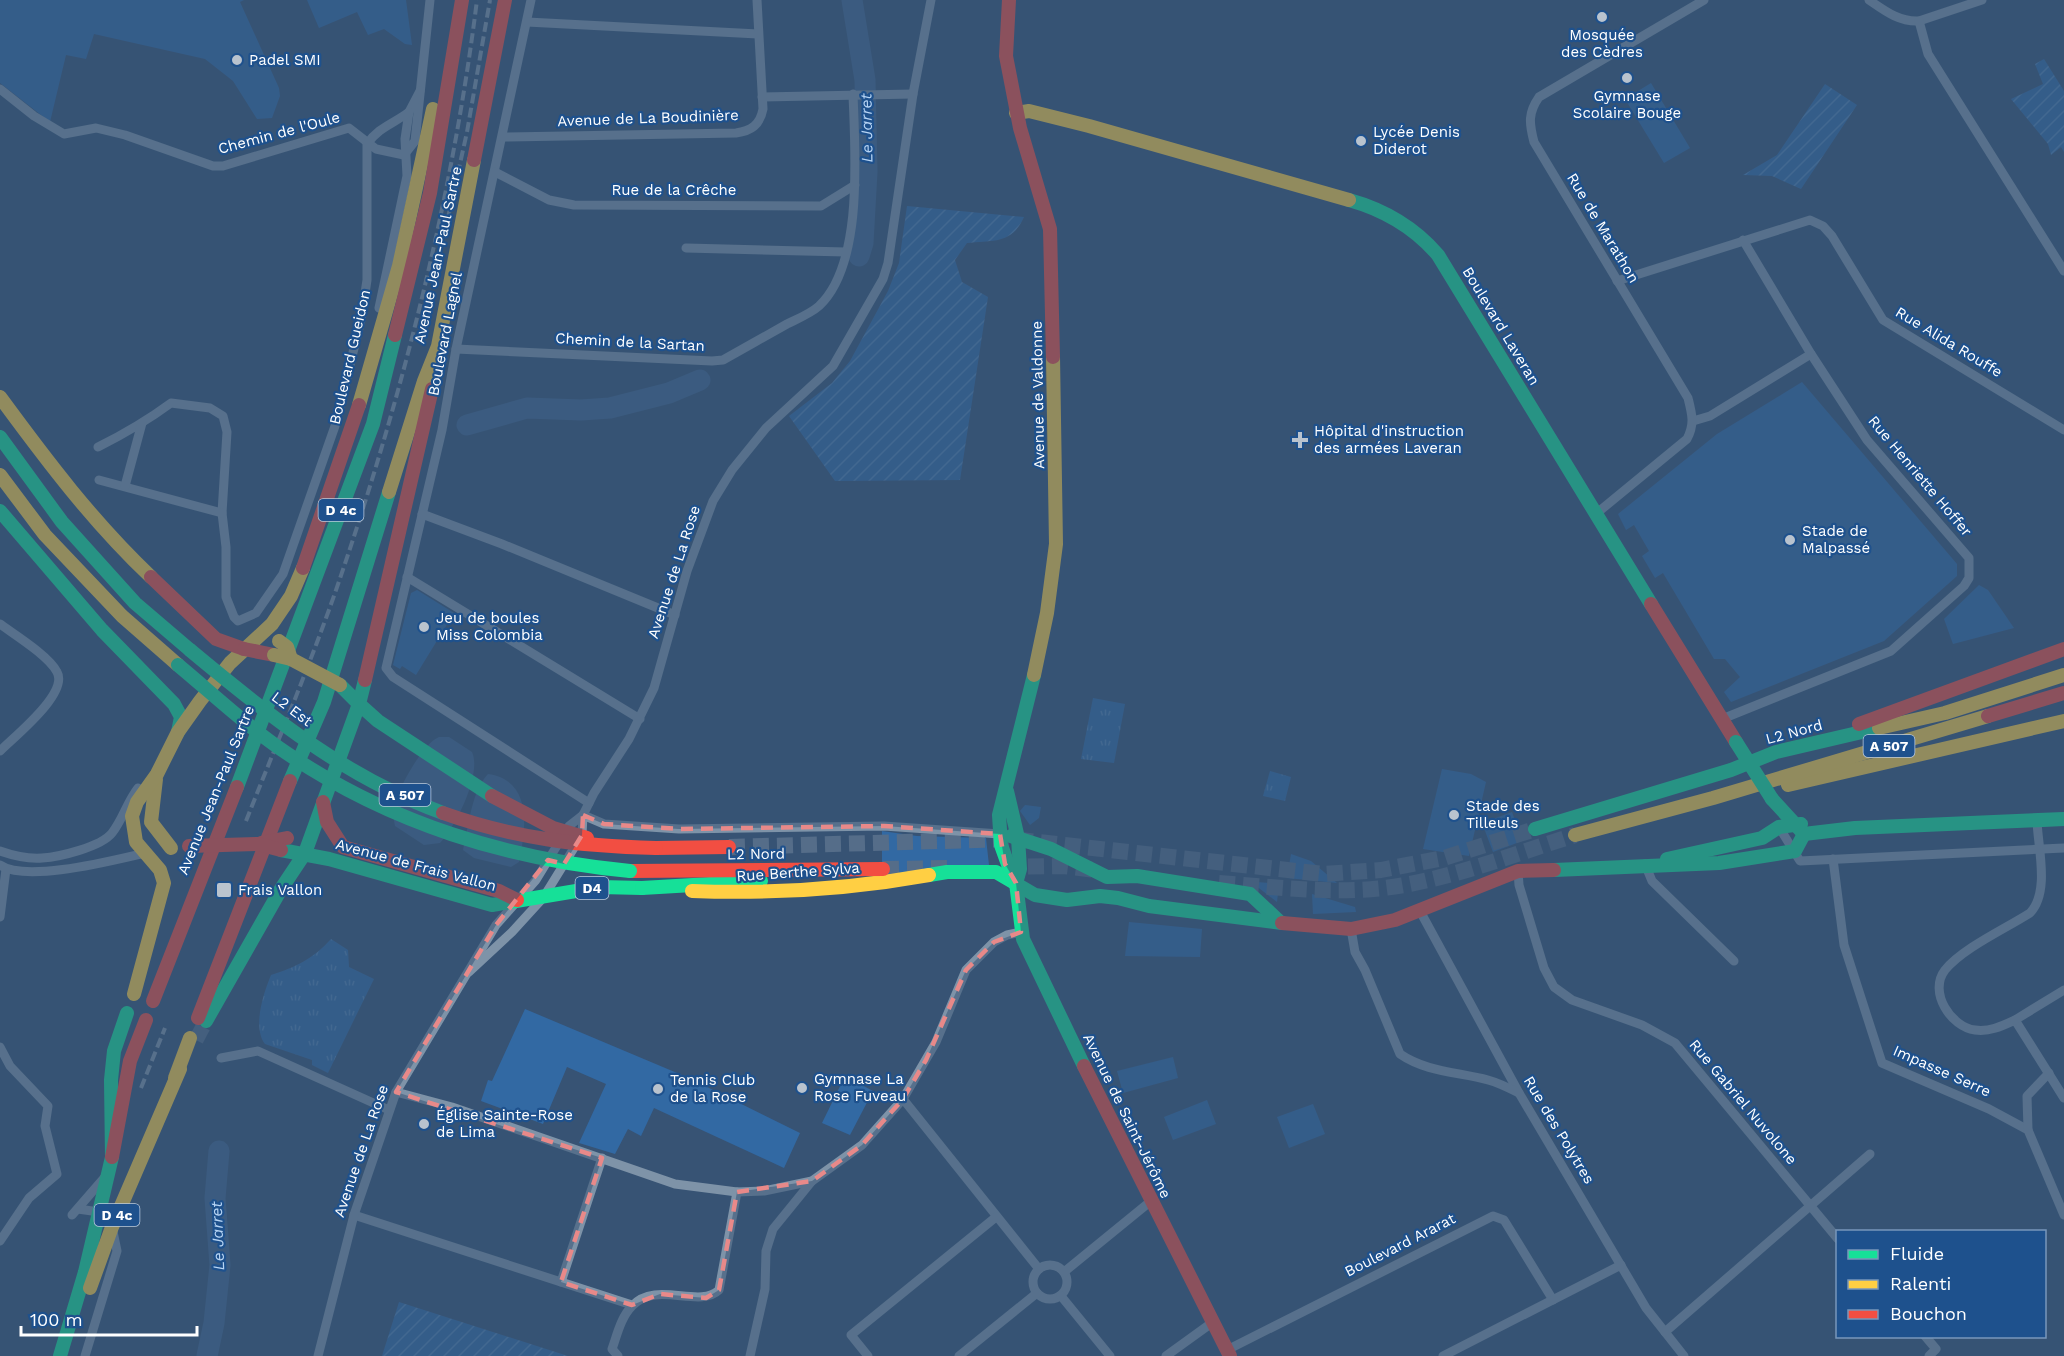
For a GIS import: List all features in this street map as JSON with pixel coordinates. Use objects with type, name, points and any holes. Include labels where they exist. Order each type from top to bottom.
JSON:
[{"type":"main road","points":[[359,405],[399,266],[460,0]]},
{"type":"main road","name":"Avenue Jean-Paul Sartre","points":[[153,1001],[253,746],[373,424],[430,193],[460,0]]},
{"type":"main road","name":"Avenue Jean-Paul Sartre","points":[[305,854],[281,889],[202,1020],[276,815],[324,702],[424,381],[438,346],[506,0]]},
{"type":"main road","points":[[460,238],[515,0]]},
{"type":"main road","name":"Avenue de Valdonne","points":[[1009,0],[1006,56],[1016,113],[1050,229],[1057,545],[1049,606],[1007,791],[1000,804],[1000,834],[1005,864],[1016,883]]},
{"type":"main road","name":"Boulevard Laveran","points":[[1016,113],[1029,111],[1194,154],[1361,203],[1395,218],[1419,234],[1438,255],[1772,799],[1804,834]]},
{"type":"main road","points":[[305,854],[359,704],[423,437],[438,346]]},
{"type":"main road","points":[[0,397],[59,478],[113,541],[216,639],[244,649],[277,648],[291,659],[340,685],[385,726],[492,796],[553,828],[572,835],[656,849]]},
{"type":"main road","name":"Boulevard Gueidon","points":[[244,649],[272,624],[291,596],[314,541],[359,405]]},
{"type":"main road","name":"L2 Est","points":[[0,437],[77,538],[135,603],[294,733],[367,777],[444,814],[532,839],[577,846],[656,849]]},
{"type":"main road","name":"L2 Nord","points":[[0,475],[45,535],[122,615],[178,665],[282,750],[395,814],[437,831],[526,856],[568,865],[630,871],[883,869],[861,875],[642,888]]},
{"type":"main road","points":[[0,512],[94,622],[174,704],[181,717],[178,732]]},
{"type":"main road","points":[[134,994],[164,883],[160,870],[136,842],[132,816],[137,802],[157,774],[178,732],[230,663],[244,649]]},
{"type":"main road","points":[[1776,752],[1823,738],[2064,649]]},
{"type":"main road","name":"L2 Nord","points":[[1535,829],[1731,770],[1776,752],[1945,713],[2064,675]]},
{"type":"main road","name":"A 507","points":[[1575,835],[1713,798],[2064,693]]},
{"type":"main road","points":[[1713,798],[1804,783],[2064,722]]},
{"type":"main road","points":[[157,774],[148,816],[158,835],[171,848]]},
{"type":"main road","name":"Avenue de Valdonne","points":[[1007,791],[1018,838],[1020,869],[1016,883]]},
{"type":"main road","name":"Boulevard Laveran","points":[[1772,799],[1779,827]]},
{"type":"main road","name":"Avenue de Frais Vallon","points":[[323,802],[327,822],[343,847],[499,891],[517,900]]},
{"type":"main road","points":[[1000,834],[1028,838],[1065,855],[1097,875],[1124,879],[1137,876],[1231,889],[1250,894],[1280,922],[1309,927],[1351,929],[1388,922],[1420,911],[1518,871],[1645,864],[1719,863],[1795,851],[1804,834],[1855,828],[2064,819]]},
{"type":"main road","points":[[1645,864],[1762,838],[1779,827],[1793,824],[1855,828]]},
{"type":"main road","points":[[145,853],[189,846],[284,844],[309,838]]},
{"type":"main road","name":"Avenue de Frais Vallon","points":[[284,844],[305,854],[492,905],[517,900]]},
{"type":"main road","name":"L2 Nord","points":[[656,849],[729,847]]},
{"type":"main road","name":"Rue Berthe Sylva","points":[[543,898],[566,891],[600,887],[738,893],[884,883],[947,872],[996,872],[1016,883]]},
{"type":"main road","name":"D4","points":[[1016,883],[1035,895],[1067,900],[1100,896],[1149,906],[1280,922]]},
{"type":"main road","name":"Avenue de Saint-Jérôme","points":[[1016,883],[1021,932],[1029,954],[1228,1353]]},
{"type":"main road","name":"D4","points":[[517,900],[543,898]]},
{"type":"main road","points":[[112,1157],[111,1080],[114,1051],[127,1013]]},
{"type":"main road","name":"D 4c","points":[[60,1356],[99,1212],[130,1061],[146,1020]]},
{"type":"main road","name":"D 4c","points":[[67,1356],[112,1227],[174,1078],[193,1039]]},
{"type":"street","name":"Boulevard Gueidon","points":[[404,155],[415,141],[430,0]]},
{"type":"street","name":"Boulevard Lagnel","points":[[531,0],[504,137],[456,349],[422,514],[386,660],[388,673],[589,803]]},
{"type":"street","points":[[758,0],[762,97],[913,93]]},
{"type":"street","name":"Avenue de La Rose","points":[[469,972],[512,932],[543,898],[582,835],[583,815],[640,718],[654,688],[703,522],[732,470],[766,428],[834,366],[883,279],[893,231],[913,93],[932,0]]},
{"type":"street","name":"Rue de Marathon","points":[[1694,421],[1688,398],[1534,141],[1528,121],[1539,97],[1704,0]]},
{"type":"street","points":[[1869,0],[1899,18],[1919,21],[1982,0]]},
{"type":"street","points":[[1919,21],[1928,54],[2064,271]]},
{"type":"street","points":[[527,22],[758,34]]},
{"type":"street","name":"Boulevard Gueidon","points":[[359,405],[407,176],[404,155],[409,112],[422,88]]},
{"type":"street","name":"Chemin de l'Oule","points":[[0,89],[34,116],[64,134],[96,128],[106,130],[213,166],[223,166],[349,129],[366,144]]},
{"type":"street","name":"Chemin de la Sartan","points":[[456,349],[712,362],[723,360],[817,308],[834,290],[842,274],[855,185],[858,94]]},
{"type":"street","name":"Avenue de La Boudinière","points":[[504,137],[736,133],[757,124],[763,109],[762,97]]},
{"type":"street","points":[[404,155],[396,155],[366,144],[377,129],[396,122],[409,112]]},
{"type":"street","name":"Boulevard Gueidon","points":[[222,513],[226,547],[226,597],[234,617],[238,621],[244,620],[256,613],[284,574],[335,426],[361,320],[367,280],[366,144]]},
{"type":"street","name":"Rue de la Crêche","points":[[495,172],[549,200],[574,205],[820,206],[855,185]]},
{"type":"street","name":"Rue Alida Rouffe","points":[[1617,281],[1797,222],[1810,220],[1823,226],[1832,236],[1883,320],[2064,430]]},
{"type":"street","name":"Rue Henriette Hoffer","points":[[1722,719],[1891,651],[1964,586],[1969,578],[1969,558],[1867,440],[1811,354],[1743,240]]},
{"type":"street","points":[[686,249],[846,252]]},
{"type":"street","points":[[1597,513],[1687,439],[1694,421],[1710,416],[1811,354]]},
{"type":"street","points":[[98,447],[142,423],[171,403],[210,408],[223,416],[227,432],[222,513],[99,480]]},
{"type":"street","points":[[125,486],[142,423]]},
{"type":"street","points":[[422,514],[675,615]]},
{"type":"street","points":[[407,577],[640,718]]},
{"type":"street","points":[[0,624],[52,665],[60,681],[58,689],[48,703],[0,751]]},
{"type":"street","points":[[0,851],[18,857],[43,858],[93,846],[113,832],[127,802],[141,785],[157,774]]},
{"type":"street","points":[[583,815],[604,824],[679,829],[884,826],[1000,834]]},
{"type":"street","name":"Avenue de La Rose","points":[[318,1356],[354,1215],[396,1092],[415,1056],[496,925],[536,880],[569,826],[583,815]]},
{"type":"street","points":[[2037,821],[2041,890],[2037,906],[2030,913],[1960,956],[1943,972],[1939,990],[1947,1012],[1964,1028],[1993,1030],[2015,1020],[2064,990]]},
{"type":"street","points":[[1779,827],[1800,861],[2064,849]]},
{"type":"street","points":[[0,917],[3,867],[42,871],[72,868],[145,853]]},
{"type":"street","name":"Impasse Serre","points":[[1833,859],[1844,945],[1882,1064],[1989,1109],[2028,1130]]},
{"type":"street","points":[[1645,864],[1652,881],[1734,961]]},
{"type":"street","name":"Rue Gabriel Nuvolone","points":[[1518,871],[1519,885],[1544,968],[1554,987],[1572,1000],[1642,1025],[1675,1043],[1836,1237]]},
{"type":"street","name":"Rue des Polytres","points":[[1420,911],[1519,1093],[1621,1265],[1647,1308],[1684,1356]]},
{"type":"street","points":[[1351,929],[1355,952],[1365,970],[1400,1054],[1411,1062],[1434,1070],[1490,1080],[1519,1093]]},
{"type":"street","points":[[750,1356],[765,1289],[766,1251],[773,1229],[812,1181],[862,1145],[903,1099],[936,1042],[966,970],[994,942],[1007,935],[1021,932]]},
{"type":"street","points":[[2015,1020],[2064,1098]]},
{"type":"street","points":[[0,1047],[10,1066],[48,1106],[45,1126],[58,1169],[54,1179],[29,1198],[0,1241]]},
{"type":"street","points":[[221,1058],[258,1051],[389,1110]]},
{"type":"street","points":[[2049,1073],[2027,1096],[2028,1130],[2064,1215]]},
{"type":"street","points":[[396,1092],[452,1107],[675,1184],[737,1192],[764,1191],[812,1181]]},
{"type":"street","points":[[903,1099],[1039,1269]]},
{"type":"street","points":[[1665,1332],[1870,1154]]},
{"type":"street","points":[[561,1282],[602,1158]]},
{"type":"street","points":[[85,1356],[117,1251],[112,1227],[99,1212],[75,1212],[107,1175]]},
{"type":"street","points":[[618,1356],[612,1349],[622,1322],[632,1305],[660,1294],[706,1298],[719,1290],[737,1192]]},
{"type":"street","points":[[1064,1272],[1151,1201]]},
{"type":"street","points":[[354,1215],[632,1305]]},
{"type":"street","name":"Boulevard Ararat","points":[[1228,1353],[1493,1216],[1504,1220],[1553,1300]]},
{"type":"street","points":[[868,1356],[851,1335],[996,1217]]},
{"type":"street","points":[[1052,1265],[1064,1272],[1068,1284],[1061,1296],[1049,1299],[1037,1293],[1033,1281],[1039,1269],[1052,1265]]},
{"type":"street","points":[[1443,1356],[1621,1265]]},
{"type":"street","points":[[959,1356],[1037,1293]]},
{"type":"street","points":[[1061,1296],[1110,1356]]},
{"type":"street","points":[[1166,1356],[1213,1322]]},
{"type":"street","points":[[1927,1338],[1936,1349],[1929,1356]]},
{"type":"highlighted area","points":[[583,815],[604,824],[679,829],[884,826],[1000,834],[1005,864],[1016,883],[1021,932],[994,942],[966,970],[926,1060],[903,1099],[862,1145],[812,1181],[737,1192],[719,1290],[706,1298],[660,1294],[632,1305],[561,1282],[602,1158],[396,1092],[496,925],[548,860],[564,864],[582,835]]},
{"type":"green space","points":[[0,0],[244,0],[240,2],[279,88],[280,96],[272,118],[257,119],[233,81],[205,59],[94,34],[86,59],[66,55],[50,122],[0,83]]},
{"type":"green space","points":[[307,0],[406,0],[412,45],[405,44],[384,29],[368,35],[357,12],[319,28]]},
{"type":"green space","points":[[2044,59],[2064,91],[2064,152],[2061,147],[2051,155],[2048,144],[2011,99],[2043,84],[2035,64]]},
{"type":"green space","points":[[1651,83],[1690,148],[1664,163],[1625,99]]},
{"type":"green space","points":[[1825,84],[1857,105],[1801,189],[1772,176],[1743,175],[1777,155]]},
{"type":"green space","points":[[907,206],[1024,217],[1014,232],[1008,236],[994,241],[967,243],[955,260],[962,282],[988,297],[960,480],[835,481],[789,416],[832,383],[850,361],[888,291],[899,263]]},
{"type":"green space","name":"Stade de Malpassé","points":[[1802,382],[1957,564],[1957,576],[1884,641],[1731,702],[1724,692],[1740,677],[1725,659],[1714,659],[1663,573],[1655,578],[1642,556],[1649,551],[1634,525],[1626,530],[1618,514],[1717,434]]},
{"type":"green space","points":[[1979,585],[1988,590],[2014,628],[1953,644],[1944,619]]},
{"type":"green space","name":"Jeu de boules Miss Colombia","points":[[417,590],[454,613],[416,675],[402,666],[400,669],[393,665],[411,593]]},
{"type":"green space","points":[[1093,698],[1125,704],[1114,763],[1081,759]]},
{"type":"green space","name":"Stade des Tilleuls","points":[[1442,769],[1471,774],[1486,782],[1469,856],[1423,849]]},
{"type":"green space","points":[[1270,771],[1291,777],[1285,801],[1263,796]]},
{"type":"green space","points":[[1025,805],[1041,807],[1039,818],[1030,825],[1020,811]]},
{"type":"green space","points":[[1512,812],[1522,841],[1493,852],[1482,823]]},
{"type":"green space","points":[[882,831],[917,836],[986,838],[989,865],[947,865],[882,879]]},
{"type":"green space","points":[[1291,854],[1311,861],[1337,883],[1287,878]]},
{"type":"green space","points":[[1257,882],[1279,884],[1277,902],[1255,885]]},
{"type":"green space","points":[[1312,894],[1355,907],[1356,912],[1313,914]]},
{"type":"green space","points":[[1129,922],[1202,929],[1200,957],[1125,956]]},
{"type":"green space","points":[[331,939],[348,950],[349,967],[374,979],[328,1073],[312,1065],[312,1060],[265,1044],[261,1037],[259,1019],[271,975],[304,962]]},
{"type":"green space","name":"Tennis Club de la Rose","points":[[525,1009],[689,1078],[800,1133],[784,1168],[654,1108],[641,1136],[628,1129],[615,1154],[579,1143],[606,1084],[567,1067],[543,1124],[481,1101],[488,1080],[492,1081]]},
{"type":"green space","points":[[1173,1057],[1178,1078],[1123,1093],[1117,1071]]},
{"type":"green space","points":[[845,1076],[873,1091],[850,1135],[822,1123]]},
{"type":"green space","points":[[1207,1100],[1216,1124],[1173,1140],[1164,1117]]},
{"type":"green space","points":[[1313,1104],[1325,1134],[1289,1148],[1277,1117]]},
{"type":"green space","points":[[399,1302],[568,1356],[382,1356]]},
{"type":"shaded area","points":[[439,737],[449,737],[472,752],[473,773],[466,799],[453,825],[440,843],[424,845],[395,826],[393,809],[400,790],[419,757]]},
{"type":"shaded area","points":[[488,774],[503,778],[513,786],[523,808],[523,836],[519,862],[511,867],[474,858],[463,850],[474,800],[482,781]]},
{"type":"waterway","name":"Le Jarret","points":[[852,0],[865,80],[867,172],[863,243],[859,256]]},
{"type":"waterway","name":"Le Jarret","points":[[467,425],[527,408],[581,410],[610,408],[669,393],[700,380]]},
{"type":"waterway","name":"Le Jarret","points":[[207,1356],[214,1323],[220,1265],[215,1198],[219,1151]]},
{"type":"tunnel","points":[[729,847],[1012,839],[1323,874],[1381,870],[1444,858],[1535,829]]},
{"type":"tunnel","points":[[1219,883],[1322,890],[1384,888],[1457,873],[1575,835]]},
{"type":"tunnel","points":[[1004,867],[1063,866],[1095,870]]},
{"type":"tunnel","points":[[883,869],[951,868]]},
{"type":"tunnel","points":[[196,1040],[206,1021]]},
{"type":"railway","points":[[246,821],[335,593],[382,448],[421,300],[454,151],[477,0]]},
{"type":"railway","points":[[445,231],[467,132],[490,0]]},
{"type":"railway","points":[[141,1088],[165,1028]]},
{"type":"traffic: fast","points":[[1349,200],[1387,214],[1419,236],[1438,255],[1651,604]]},
{"type":"traffic: fast","points":[[237,787],[373,424],[395,335]]},
{"type":"traffic: fast","points":[[0,437],[62,522],[135,603],[190,650]]},
{"type":"traffic: fast","points":[[290,781],[324,702],[389,492]]},
{"type":"traffic: fast","points":[[0,511],[102,630],[174,704],[181,717],[178,732]]},
{"type":"traffic: fast","points":[[190,650],[309,743],[374,782],[407,799],[443,813]]},
{"type":"traffic: fast","points":[[178,665],[274,744],[367,800],[452,834],[496,847],[540,858],[630,871]]},
{"type":"traffic: fast","points":[[1014,881],[1001,845],[999,815],[1034,675]]},
{"type":"traffic: fast","points":[[365,680],[359,704],[378,721],[492,796]]},
{"type":"traffic: fast","points":[[206,1021],[281,889],[305,853],[359,704],[340,685]]},
{"type":"traffic: fast","points":[[1535,829],[1731,770],[1776,752],[1879,728]]},
{"type":"traffic: fast","points":[[1736,742],[1772,799]]},
{"type":"traffic: fast","points":[[1007,791],[1018,838],[1020,869],[1016,883],[1023,939],[1084,1066]]},
{"type":"traffic: fast","points":[[1772,799],[1804,834],[1855,828],[2064,819]]},
{"type":"traffic: fast","points":[[1667,859],[1762,838],[1779,827],[1801,824]]},
{"type":"traffic: fast","points":[[1554,870],[1719,863],[1795,851],[1804,834]]},
{"type":"traffic: fast","points":[[1011,836],[1051,849],[1107,877],[1137,876],[1250,894],[1280,922]]},
{"type":"traffic: fast","points":[[281,850],[329,859],[492,905],[600,887],[642,888]]},
{"type":"traffic: fast","points":[[929,875],[947,872],[996,872],[1035,895],[1067,900],[1100,896],[1118,898],[1149,906],[1282,923]]},
{"type":"traffic: fast","points":[[642,888],[761,881]]},
{"type":"traffic: fast","points":[[60,1356],[85,1272],[112,1157],[111,1080],[114,1051],[127,1013]]},
{"type":"traffic: slow","points":[[359,405],[399,266],[433,109]]},
{"type":"traffic: slow","points":[[1016,113],[1029,111],[1089,126],[1349,200]]},
{"type":"traffic: slow","points":[[389,492],[424,381],[438,346],[474,160]]},
{"type":"traffic: slow","points":[[1034,675],[1047,613],[1056,544],[1053,357]]},
{"type":"traffic: slow","points":[[0,397],[90,513],[151,577]]},
{"type":"traffic: slow","points":[[0,475],[45,535],[122,616],[178,665]]},
{"type":"traffic: slow","points":[[134,994],[164,883],[160,870],[136,842],[132,816],[137,802],[157,774],[178,732],[200,701],[230,663],[272,624],[291,596],[303,568]]},
{"type":"traffic: slow","points":[[279,641],[287,647],[291,659]]},
{"type":"traffic: slow","points":[[274,655],[291,659],[340,685]]},
{"type":"traffic: slow","points":[[1879,728],[1945,713],[2064,675]]},
{"type":"traffic: slow","points":[[1575,835],[1713,798],[1988,716]]},
{"type":"traffic: slow","points":[[1788,785],[2064,721]]},
{"type":"traffic: slow","points":[[156,779],[151,822],[171,848]]},
{"type":"traffic: slow","points":[[692,891],[751,892],[810,889],[870,884],[929,875]]},
{"type":"traffic: slow","points":[[175,1078],[190,1038]]},
{"type":"traffic: slow","points":[[90,1288],[112,1227],[180,1069]]},
{"type":"traffic: jam","points":[[395,335],[430,193],[462,0]]},
{"type":"traffic: jam","points":[[474,160],[505,0]]},
{"type":"traffic: jam","points":[[1009,0],[1006,56],[1020,128],[1050,229],[1053,357]]},
{"type":"traffic: jam","points":[[365,680],[432,389]]},
{"type":"traffic: jam","points":[[303,568],[359,405]]},
{"type":"traffic: jam","points":[[151,577],[216,639],[244,649]]},
{"type":"traffic: jam","points":[[1651,604],[1736,742]]},
{"type":"traffic: jam","points":[[244,649],[274,655]]},
{"type":"traffic: jam","points":[[1859,724],[2064,649]]},
{"type":"traffic: jam","points":[[1988,716],[2064,693]]},
{"type":"traffic: jam","points":[[198,1018],[290,781]]},
{"type":"traffic: jam","points":[[153,1001],[237,787]]},
{"type":"traffic: jam","points":[[492,796],[553,828],[587,838]]},
{"type":"traffic: jam","points":[[323,802],[327,822],[343,847],[499,891],[517,900]]},
{"type":"traffic: jam","points":[[443,813],[496,829],[548,840],[656,848]]},
{"type":"traffic: jam","points":[[261,843],[287,838]]},
{"type":"traffic: jam","points":[[189,846],[258,844],[281,850]]},
{"type":"traffic: jam","points":[[656,848],[729,847]]},
{"type":"traffic: jam","points":[[630,871],[883,869]]},
{"type":"traffic: jam","points":[[1282,923],[1351,929],[1395,920],[1518,871],[1554,870]]},
{"type":"traffic: jam","points":[[112,1157],[130,1061],[146,1020]]},
{"type":"traffic: jam","points":[[1084,1066],[1230,1356]]},
{"type":"place","name":"Mosquée des Cèdres","points":[[1602,17]]},
{"type":"place","name":"Padel SMI","points":[[237,60]]},
{"type":"place","name":"Gymnase Scolaire Bouge","points":[[1627,78]]},
{"type":"place","name":"Lycée Denis Diderot","points":[[1361,141]]},
{"type":"place","name":"Hôpital d'instruction des armées Laveran","points":[[1300,440]]},
{"type":"place","name":"Stade de Malpassé","points":[[1790,540]]},
{"type":"place","name":"Jeu de boules Miss Colombia","points":[[424,627]]},
{"type":"place","name":"Stade des Tilleuls","points":[[1454,815]]},
{"type":"place","name":"Frais Vallon","points":[[224,890]]},
{"type":"place","name":"Gymnase La Rose Fuveau","points":[[802,1088]]},
{"type":"place","name":"Tennis Club de la Rose","points":[[658,1089]]},
{"type":"place","name":"Église Sainte-Rose de Lima","points":[[424,1124]]}]
